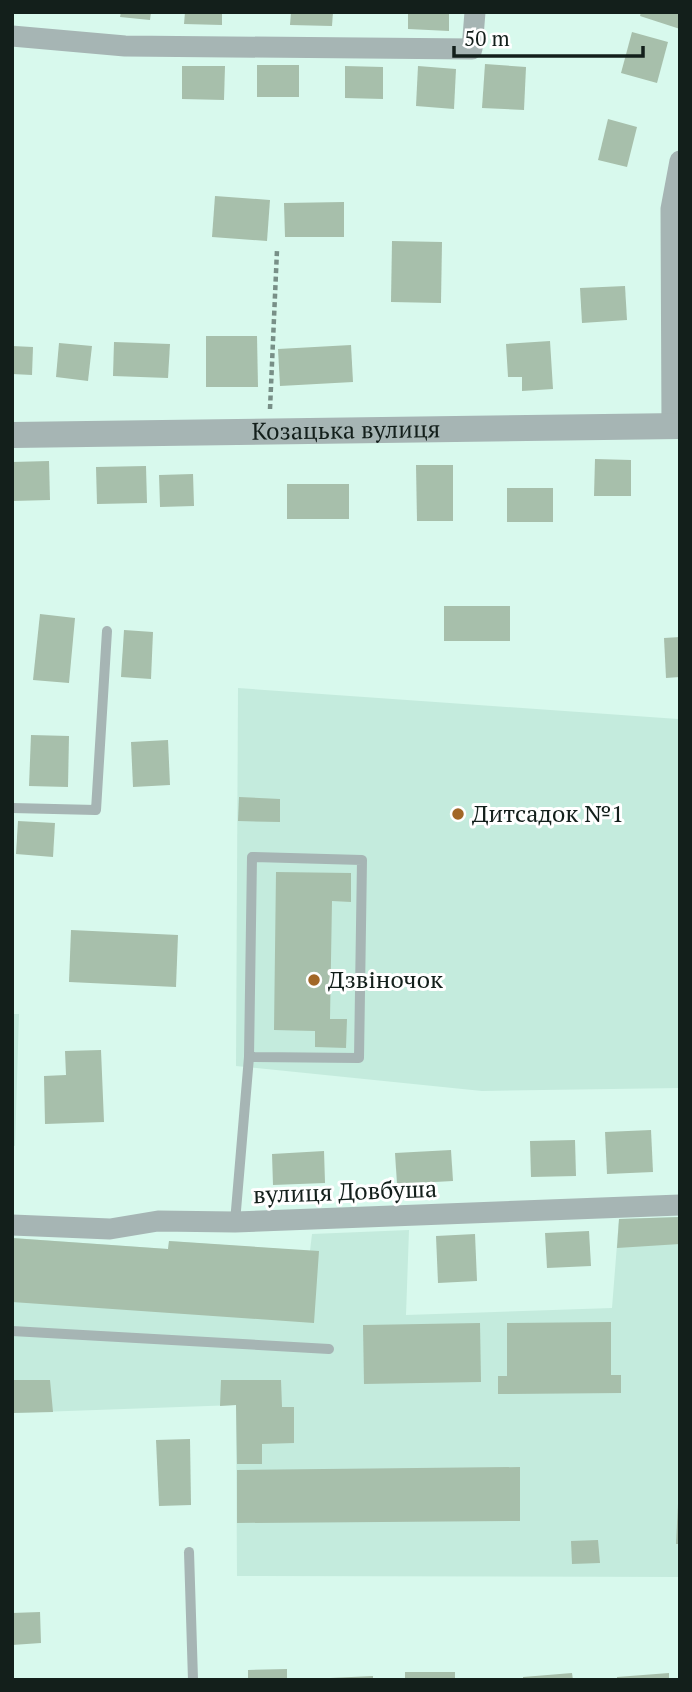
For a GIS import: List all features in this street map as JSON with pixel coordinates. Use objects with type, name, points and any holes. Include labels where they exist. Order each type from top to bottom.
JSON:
[{"type":"street","points":[[12,36],[125,46],[472,49],[475,12]]},
{"type":"street","points":[[676,426],[671,209],[680,161]]},
{"type":"street","name":"Козацька вулиця","points":[[12,435],[676,426]]},
{"type":"street","name":"вулиця Довбуша","points":[[12,1225],[110,1229],[158,1221],[235,1222],[680,1205]]},
{"type":"lane","points":[[12,808],[96,810],[107,631]]},
{"type":"lane","points":[[235,1222],[249,1057],[252,857],[362,859],[359,1058],[249,1057]]},
{"type":"lane","points":[[12,1331],[328,1349]]},
{"type":"lane","points":[[189,1552],[193,1680]]},
{"type":"path","points":[[269,431],[277,250]]},
{"type":"shaded area","name":"Дитсадок №1","points":[[238,688],[678,719],[680,1088],[482,1091],[236,1066]]},
{"type":"shaded area","points":[[12,1014],[19,1014],[15,1146],[12,1145]]},
{"type":"shaded area","points":[[680,1217],[680,1577],[237,1576],[236,1405],[12,1413],[12,1238],[168,1249],[169,1241],[310,1251],[312,1234],[409,1230],[406,1315],[612,1308],[619,1219]]},
{"type":"building","points":[[121,12],[151,12],[150,20],[120,17]]},
{"type":"building","points":[[185,12],[222,12],[222,25],[184,24]]},
{"type":"building","points":[[291,12],[333,12],[332,26],[290,25]]},
{"type":"building","points":[[408,12],[449,12],[449,31],[408,29]]},
{"type":"building","points":[[641,12],[680,12],[680,29],[640,16]]},
{"type":"building","points":[[632,32],[668,42],[657,83],[621,73]]},
{"type":"building","points":[[485,64],[526,67],[524,110],[482,108]]},
{"type":"building","points":[[257,65],[299,65],[299,97],[257,97]]},
{"type":"building","points":[[182,66],[225,66],[224,100],[182,99]]},
{"type":"building","points":[[345,66],[383,67],[383,99],[345,98]]},
{"type":"building","points":[[418,66],[456,69],[454,109],[416,106]]},
{"type":"building","points":[[608,119],[637,127],[627,167],[598,160]]},
{"type":"building","points":[[215,196],[270,200],[267,241],[212,237]]},
{"type":"building","points":[[344,202],[344,237],[285,237],[284,203]]},
{"type":"building","points":[[392,241],[442,242],[441,303],[391,302]]},
{"type":"building","points":[[625,286],[627,320],[582,323],[580,288]]},
{"type":"building","points":[[206,336],[257,336],[258,387],[206,387]]},
{"type":"building","points":[[550,341],[553,389],[522,391],[522,377],[508,377],[506,344]]},
{"type":"building","points":[[114,342],[170,344],[168,378],[113,376]]},
{"type":"building","points":[[59,343],[92,346],[88,381],[56,377]]},
{"type":"building","points":[[351,345],[353,382],[280,386],[278,349]]},
{"type":"building","points":[[12,346],[33,347],[32,375],[12,374]]},
{"type":"building","points":[[595,459],[631,460],[631,496],[594,496]]},
{"type":"building","points":[[49,461],[50,500],[12,501],[12,462]]},
{"type":"building","points":[[416,465],[453,465],[453,521],[417,521]]},
{"type":"building","points":[[146,466],[147,503],[97,504],[96,467]]},
{"type":"building","points":[[193,474],[194,506],[160,507],[159,475]]},
{"type":"building","points":[[287,484],[349,484],[349,519],[287,519]]},
{"type":"building","points":[[507,488],[553,488],[553,522],[507,522]]},
{"type":"building","points":[[444,606],[510,606],[510,641],[444,641]]},
{"type":"building","points":[[40,614],[75,618],[69,683],[33,680]]},
{"type":"building","points":[[124,630],[153,632],[151,679],[121,677]]},
{"type":"building","points":[[680,637],[680,677],[666,678],[664,638]]},
{"type":"building","points":[[31,735],[69,736],[68,787],[29,786]]},
{"type":"building","points":[[168,740],[170,785],[133,787],[131,742]]},
{"type":"building","points":[[239,797],[280,799],[280,822],[238,821]]},
{"type":"building","points":[[18,821],[55,823],[53,857],[16,854]]},
{"type":"building","points":[[276,872],[351,873],[351,902],[332,901],[330,1019],[347,1019],[346,1048],[315,1047],[315,1031],[274,1030]]},
{"type":"building","points":[[71,930],[178,935],[176,987],[69,982]]},
{"type":"building","points":[[101,1050],[104,1122],[45,1124],[44,1076],[66,1075],[65,1051]]},
{"type":"building","points":[[651,1130],[653,1172],[607,1174],[605,1132]]},
{"type":"building","points":[[575,1140],[576,1176],[531,1177],[530,1141]]},
{"type":"building","points":[[451,1150],[453,1181],[397,1184],[395,1153]]},
{"type":"building","points":[[324,1151],[325,1183],[273,1185],[272,1154]]},
{"type":"building","points":[[680,1217],[680,1244],[617,1248],[619,1219]]},
{"type":"building","points":[[589,1231],[591,1266],[547,1268],[545,1233]]},
{"type":"building","points":[[475,1234],[477,1281],[438,1283],[436,1236]]},
{"type":"building","points":[[12,1238],[168,1249],[169,1241],[319,1251],[314,1323],[12,1302]]},
{"type":"building","points":[[611,1322],[611,1375],[621,1375],[621,1393],[498,1394],[498,1376],[507,1376],[507,1323]]},
{"type":"building","points":[[480,1323],[481,1382],[364,1384],[363,1325]]},
{"type":"building","points":[[12,1380],[50,1380],[53,1412],[12,1413]]},
{"type":"building","points":[[221,1380],[281,1380],[282,1407],[294,1407],[294,1443],[262,1444],[262,1464],[237,1464],[236,1405],[220,1406]]},
{"type":"building","points":[[190,1439],[191,1505],[159,1506],[156,1440]]},
{"type":"building","points":[[520,1467],[520,1521],[237,1523],[237,1470]]},
{"type":"building","points":[[678,1504],[680,1544],[676,1544]]},
{"type":"building","points":[[598,1540],[600,1563],[572,1564],[571,1541]]},
{"type":"building","points":[[40,1612],[41,1643],[12,1645],[12,1613]]},
{"type":"building","points":[[287,1669],[287,1680],[248,1680],[248,1670]]},
{"type":"building","points":[[405,1672],[455,1672],[455,1680],[405,1680]]},
{"type":"building","points":[[572,1673],[573,1680],[523,1680],[523,1677]]},
{"type":"building","points":[[669,1673],[669,1680],[617,1680],[617,1677]]},
{"type":"building","points":[[373,1676],[373,1680],[330,1680],[330,1678]]},
{"type":"place","name":"Дитсадок №1","points":[[458,814]]},
{"type":"place","name":"Дзвіночок","points":[[314,980]]}]
